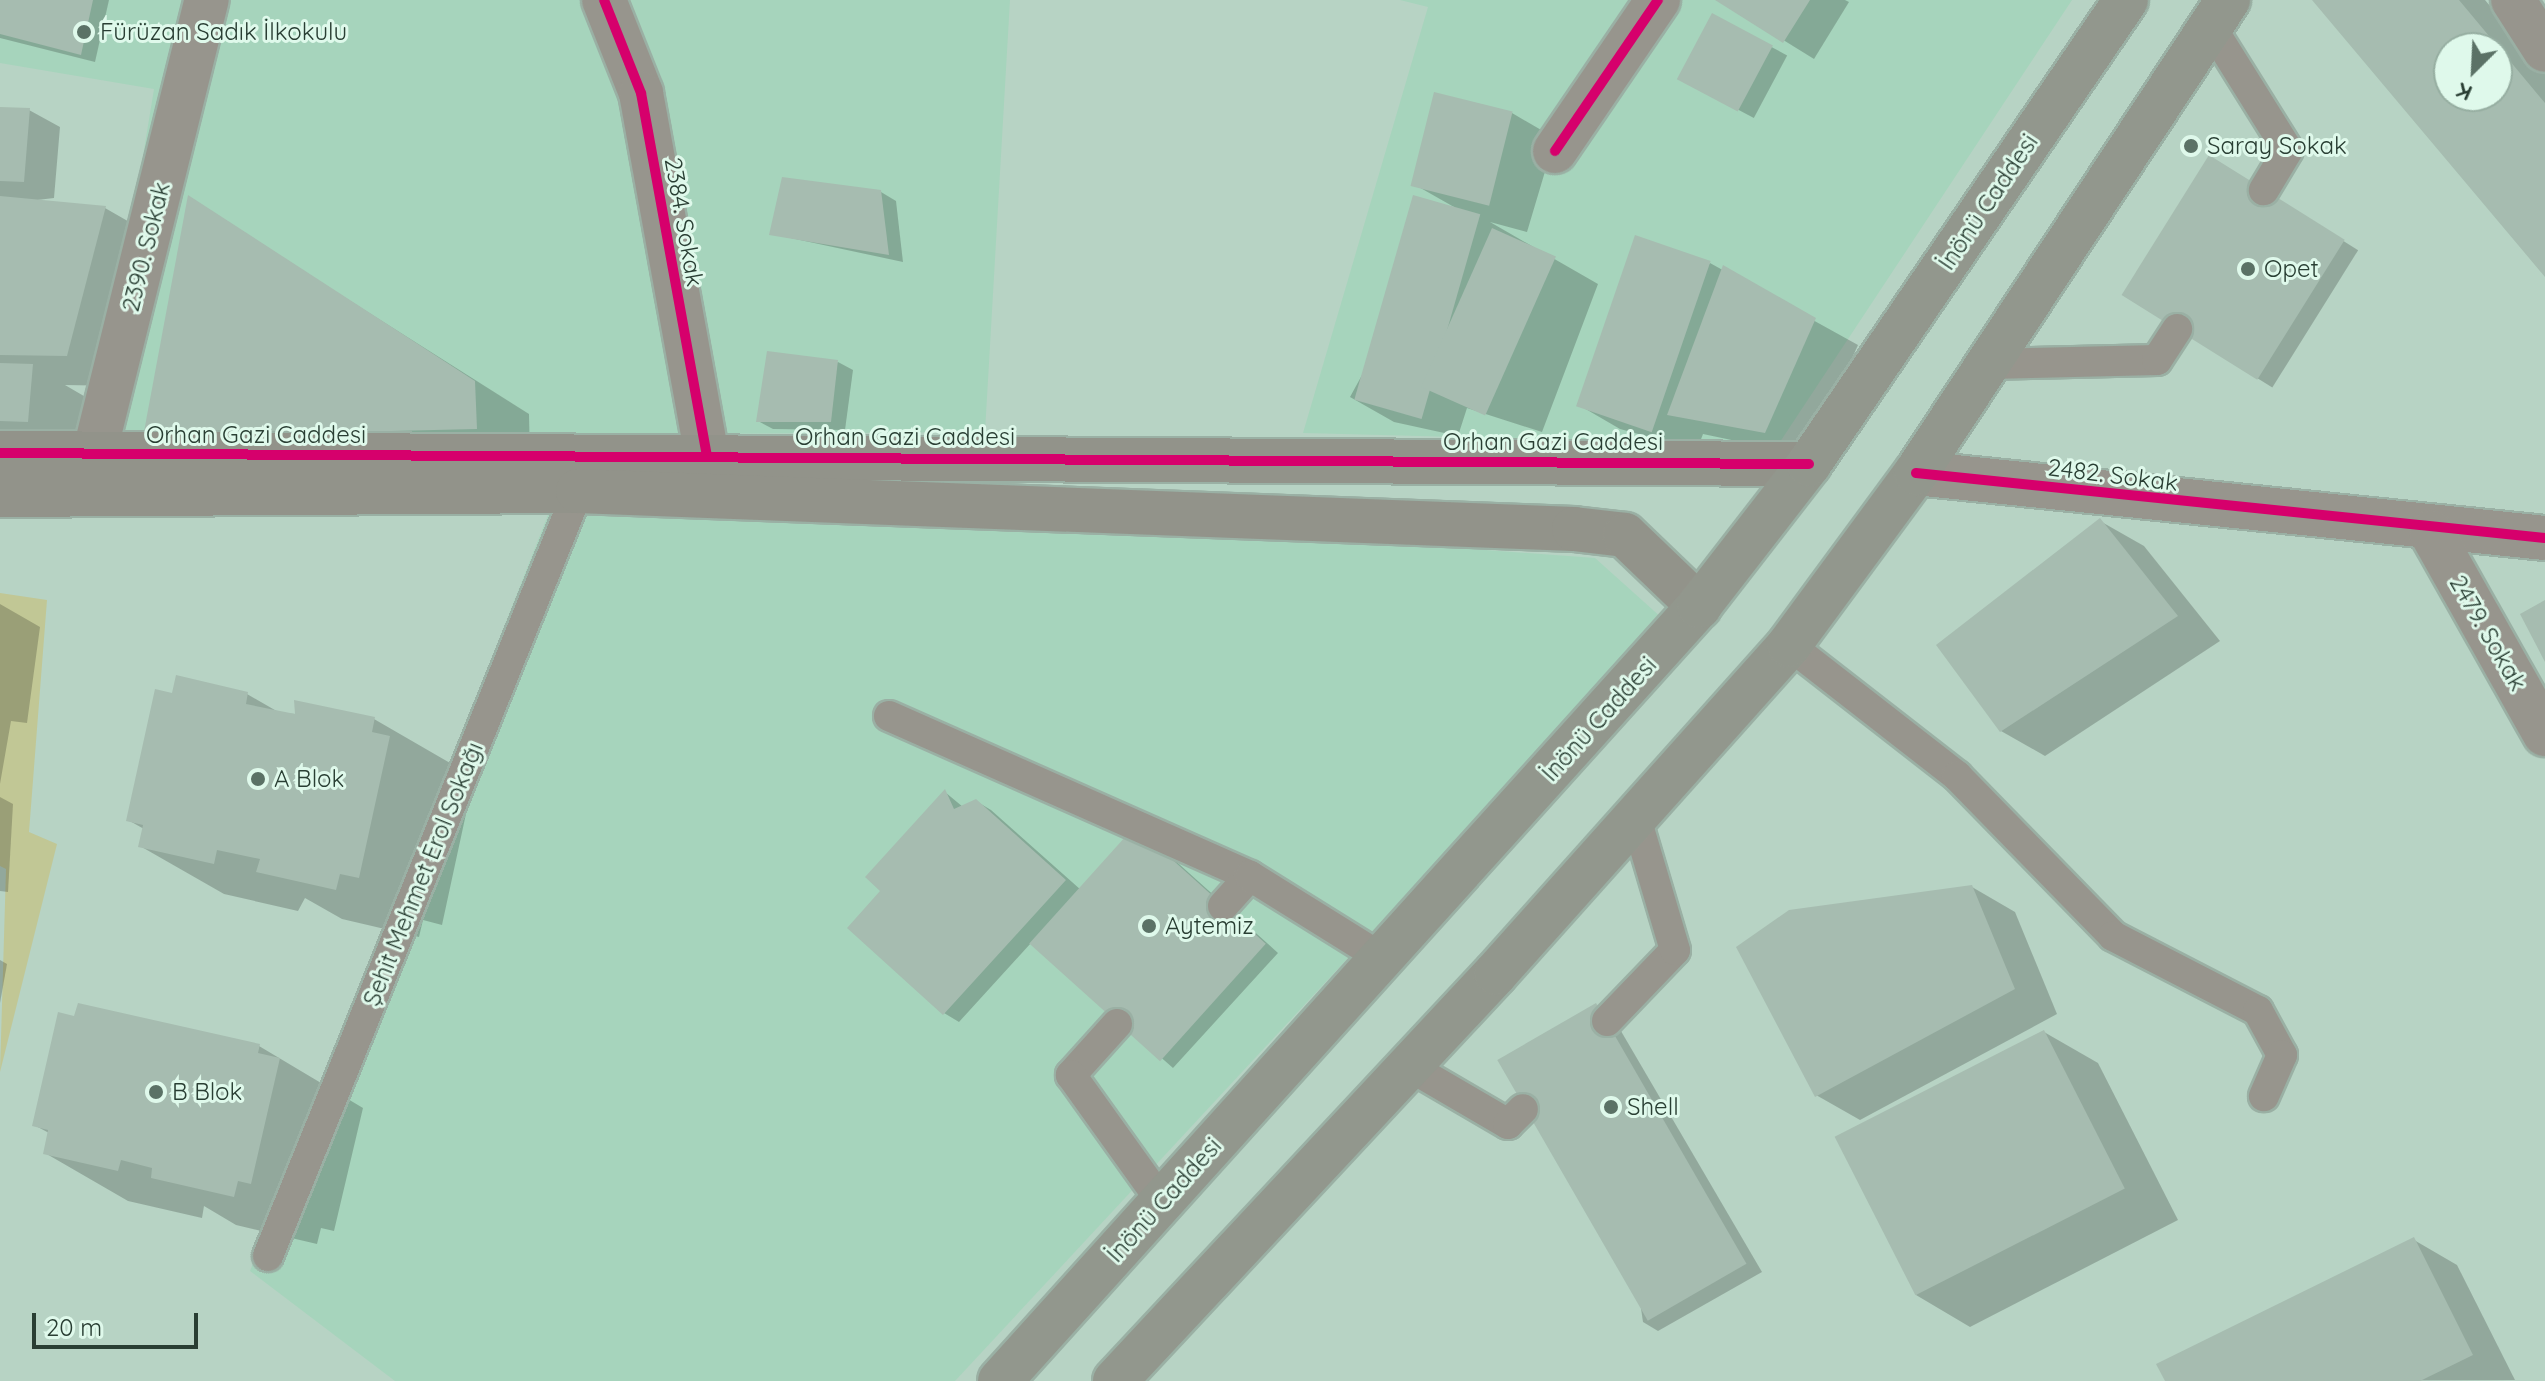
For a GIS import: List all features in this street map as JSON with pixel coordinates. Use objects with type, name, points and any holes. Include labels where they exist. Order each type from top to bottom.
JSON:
[{"type":"main road","name":"İnönü Caddesi","points":[[1000,1381],[1385,960],[1699,606],[1809,464],[2126,0]]},
{"type":"main road","points":[[1115,1381],[1789,645],[1916,473],[2220,13]]},
{"type":"street","name":"2390. Sokak","points":[[93,475],[207,0]]},
{"type":"street","name":"2384. Sokak","points":[[604,0],[641,93],[707,456]]},
{"type":"street","points":[[1555,151],[1658,0]]},
{"type":"street","points":[[2513,0],[2545,50]]},
{"type":"street","name":"Orhan Gazi Caddesi","points":[[0,453],[93,475],[1574,529],[1625,535],[1699,606]]},
{"type":"street","name":"Orhan Gazi Caddesi","points":[[0,495],[93,475],[707,456],[1809,464]]},
{"type":"street","name":"2482. Sokak","points":[[1916,473],[2431,532],[2545,538]]},
{"type":"street","name":"2479. Sokak","points":[[2431,532],[2545,734]]},
{"type":"lane","points":[[2220,13],[2288,150],[2264,190]]},
{"type":"lane","points":[[1989,364],[2157,360],[2177,329]]},
{"type":"lane","name":"Şehit Mehmet Erol Sokağı","points":[[268,1256],[578,491]]},
{"type":"lane","points":[[1789,645],[1957,776],[2113,936],[2258,1011],[2282,1055],[2264,1096]]},
{"type":"lane","points":[[889,716],[1250,876],[1385,960]]},
{"type":"lane","points":[[1607,1021],[1675,950],[1634,812]]},
{"type":"lane","points":[[1223,906],[1250,876]]},
{"type":"lane","points":[[1117,1024],[1071,1075],[1162,1202]]},
{"type":"lane","points":[[1407,1065],[1508,1124],[1523,1109]]},
{"type":"shaded area","points":[[0,0],[1010,0],[985,432],[508,435],[94,455],[154,89],[0,63]]},
{"type":"shaded area","points":[[1400,0],[2072,0],[1778,445],[1303,433],[1428,7]]},
{"type":"shaded area","points":[[552,505],[1065,519],[1595,558],[1663,619],[955,1381],[395,1381],[250,1271]]},
{"type":"shaded area","points":[[0,593],[47,600],[29,832],[57,844],[0,1072],[6,869],[0,866]]},
{"type":"building","name":"Fürüzan Sadık İlkokulu","points":[[0,0],[93,0],[81,55],[0,34]]},
{"type":"building","points":[[1715,0],[1810,0],[1783,43]]},
{"type":"building","points":[[2312,0],[2459,0],[2486,32],[2433,32],[2433,112],[2513,112],[2513,65],[2545,103],[2545,277]]},
{"type":"building","points":[[1712,13],[1773,45],[1738,112],[1677,79]]},
{"type":"building","points":[[1434,92],[1513,112],[1489,206],[1411,186]]},
{"type":"building","points":[[0,107],[30,108],[24,182],[0,181]]},
{"type":"building","points":[[2209,155],[2345,240],[2257,380],[2122,295]]},
{"type":"building","points":[[782,177],[881,190],[889,255],[769,235]]},
{"type":"building","points":[[188,195],[475,381],[477,429],[143,437]]},
{"type":"building","points":[[1413,195],[1480,214],[1422,419],[1354,400]]},
{"type":"building","points":[[0,196],[106,206],[67,356],[0,355]]},
{"type":"building","points":[[1492,228],[1556,256],[1485,415],[1421,387]]},
{"type":"building","points":[[1635,235],[1711,261],[1652,432],[1576,406]]},
{"type":"building","points":[[1723,265],[1816,318],[1765,433],[1667,415]]},
{"type":"building","points":[[767,351],[838,360],[831,422],[756,422]]},
{"type":"building","points":[[0,363],[33,364],[28,422],[0,421]]},
{"type":"building","points":[[2100,518],[2178,616],[2000,732],[1936,645]]},
{"type":"building","points":[[2545,600],[2545,662],[2520,614]]},
{"type":"building","name":"A Blok","points":[[176,675],[248,692],[246,704],[295,714],[294,700],[375,717],[372,732],[390,736],[359,878],[340,874],[336,890],[256,872],[260,859],[217,850],[214,864],[138,847],[143,825],[126,821],[155,689],[172,693]]},
{"type":"building","points":[[945,789],[954,809],[976,799],[1066,880],[943,1015],[847,928],[880,891],[865,877]]},
{"type":"building","points":[[1135,826],[1266,944],[1160,1061],[1029,943]]},
{"type":"building","points":[[1972,885],[2015,989],[1815,1097],[1736,947],[1789,910]]},
{"type":"building","name":"B Blok","points":[[78,1003],[260,1044],[258,1053],[280,1058],[251,1184],[238,1181],[234,1197],[151,1178],[152,1168],[121,1160],[118,1171],[43,1154],[48,1130],[32,1126],[58,1012],[74,1016]]},
{"type":"building","points":[[1596,1003],[1746,1264],[1648,1321],[1497,1060]]},
{"type":"building","points":[[2044,1030],[2125,1189],[1915,1295],[1835,1137]]},
{"type":"building","points":[[2414,1237],[2473,1355],[2420,1381],[2165,1381],[2156,1364]]},
{"type":"cycle path","points":[[604,0],[641,93],[707,456]]},
{"type":"cycle path","points":[[1555,151],[1658,0]]},
{"type":"cycle path","points":[[0,453],[1809,464]]},
{"type":"cycle path","points":[[1916,473],[2545,538]]},
{"type":"place","name":"Fürüzan Sadık İlkokulu","points":[[84,32]]},
{"type":"place","name":"Saray Sokak","points":[[2191,146]]},
{"type":"place","name":"Opet","points":[[2248,269]]},
{"type":"place","name":"A Blok","points":[[258,779]]},
{"type":"place","name":"Aytemiz","points":[[1149,926]]},
{"type":"place","name":"B Blok","points":[[156,1092]]},
{"type":"place","name":"Shell","points":[[1611,1107]]}]
